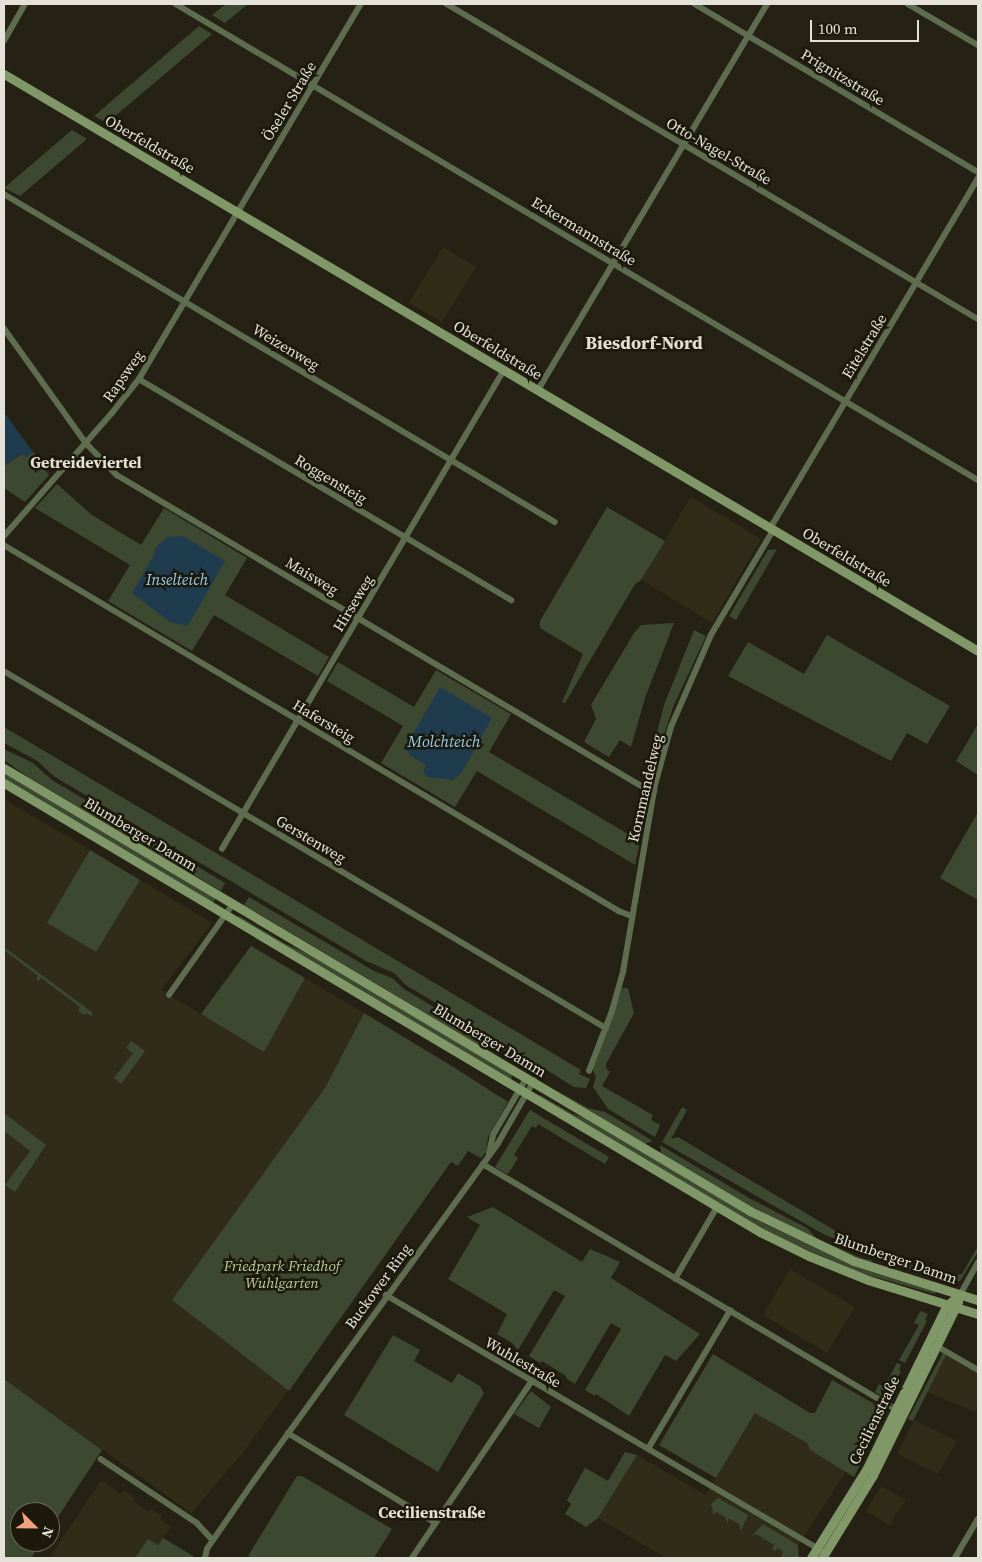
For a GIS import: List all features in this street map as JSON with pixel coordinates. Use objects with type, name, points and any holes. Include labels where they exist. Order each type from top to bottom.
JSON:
[{"type":"main road","name":"Oberfeldstraße","points":[[4,74],[978,651]]},
{"type":"main road","name":"Blumberger Damm","points":[[4,768],[750,1211],[801,1237],[876,1268],[978,1300]]},
{"type":"main road","name":"Blumberger Damm","points":[[4,783],[717,1207],[809,1256],[868,1280],[978,1314]]},
{"type":"main road","name":"Cecilienstraße","points":[[822,1553],[867,1468],[947,1305],[960,1295]]},
{"type":"main road","name":"Cecilienstraße","points":[[811,1558],[822,1553],[873,1475],[957,1308],[960,1295]]},
{"type":"street","points":[[4,41],[26,4]]},
{"type":"street","name":"Eckermannstraße","points":[[176,4],[978,480]]},
{"type":"street","name":"Öseler Straße","points":[[238,212],[361,4]]},
{"type":"street","name":"Otto-Nagel-Straße","points":[[447,4],[978,319]]},
{"type":"street","name":"Prignitzstraße","points":[[695,4],[978,172]]},
{"type":"street","points":[[538,390],[767,4]]},
{"type":"street","points":[[908,4],[978,45]]},
{"type":"street","name":"Eitelstraße","points":[[772,528],[978,178]]},
{"type":"street","name":"Weizenweg","points":[[4,194],[555,522]]},
{"type":"street","name":"Rapsweg","points":[[4,536],[86,443],[139,379],[238,212]]},
{"type":"street","name":"Maisweg","points":[[4,328],[86,443],[109,468],[126,481],[643,787],[654,791]]},
{"type":"street","name":"Hirseweg","points":[[222,849],[504,370]]},
{"type":"street","name":"Roggensteig","points":[[139,379],[511,600]]},
{"type":"street","name":"Kornmandelweg","points":[[589,1071],[606,1028],[623,972],[654,791],[671,728],[701,656],[772,528]]},
{"type":"street","name":"Hafersteig","points":[[4,545],[619,911],[632,916]]},
{"type":"street","name":"Gerstenweg","points":[[4,671],[606,1028]]},
{"type":"street","points":[[169,995],[233,904]]},
{"type":"street","name":"Buckower Ring","points":[[205,1558],[206,1549],[386,1295],[482,1164],[488,1155],[493,1135],[530,1079]]},
{"type":"street","points":[[482,1164],[896,1409]]},
{"type":"street","points":[[675,1279],[717,1207]]},
{"type":"street","name":"Cecilienstraße","points":[[960,1295],[978,1263]]},
{"type":"street","name":"Wuhlestraße","points":[[386,1295],[822,1553]]},
{"type":"street","points":[[648,1449],[730,1311]]},
{"type":"street","points":[[937,1346],[978,1370]]},
{"type":"street","points":[[412,1558],[532,1381]]},
{"type":"street","points":[[288,1433],[436,1523]]},
{"type":"street","points":[[101,1459],[197,1523],[213,1540]]},
{"type":"street","points":[[955,1558],[977,1522]]},
{"type":"shaded area","points":[[443,247],[476,267],[442,322],[409,303]]},
{"type":"shaded area","points":[[691,497],[761,539],[712,623],[641,580]]},
{"type":"shaded area","points":[[4,799],[90,850],[48,923],[96,952],[140,880],[212,923],[161,990],[169,995],[264,1051],[305,978],[364,1013],[325,1088],[173,1300],[288,1391],[241,1455],[191,1513],[4,1379]]},
{"type":"shaded area","points":[[790,1269],[855,1307],[827,1353],[763,1315]]},
{"type":"shaded area","points":[[946,1355],[978,1374],[978,1406],[975,1412],[927,1392]]},
{"type":"shaded area","points":[[755,1413],[807,1443],[810,1450],[846,1471],[790,1558],[666,1558],[598,1518],[637,1455],[706,1495]]},
{"type":"shaded area","points":[[914,1420],[957,1441],[938,1474],[897,1454]]},
{"type":"shaded area","points":[[101,1480],[121,1494],[124,1490],[135,1498],[133,1501],[149,1512],[151,1509],[162,1516],[160,1519],[171,1527],[158,1545],[148,1540],[135,1558],[50,1557],[53,1552],[60,1552],[60,1542]]},
{"type":"shaded area","points":[[881,1486],[906,1500],[898,1513],[896,1512],[891,1526],[866,1511]]},
{"type":"green space","points":[[226,4],[248,4],[225,23],[212,15]]},
{"type":"green space","points":[[199,26],[212,34],[107,123],[94,116]]},
{"type":"green space","points":[[72,130],[87,139],[20,196],[4,188]]},
{"type":"green space","points":[[33,452],[49,475],[25,502],[4,488],[4,466],[23,453],[26,457]]},
{"type":"green space","points":[[57,484],[92,515],[141,545],[164,508],[247,558],[225,595],[329,657],[318,676],[214,615],[192,651],[108,601],[130,565],[35,508]]},
{"type":"green space","points":[[607,507],[665,541],[641,580],[635,584],[565,703],[562,702],[583,654],[540,628],[540,621]]},
{"type":"green space","points":[[777,549],[736,620],[729,616],[768,550]]},
{"type":"green space","points":[[674,623],[645,698],[631,747],[620,740],[609,757],[584,742],[596,719],[591,705],[634,633],[641,625]]},
{"type":"green space","points":[[694,630],[706,636],[673,707],[655,763],[650,760],[664,705]]},
{"type":"green space","points":[[827,635],[950,706],[927,744],[907,733],[891,761],[728,676],[748,642],[804,674]]},
{"type":"green space","points":[[338,662],[414,707],[436,670],[511,714],[489,752],[640,841],[635,865],[477,771],[455,807],[381,763],[403,726],[327,681]]},
{"type":"green space","points":[[978,724],[978,775],[956,761]]},
{"type":"green space","points":[[4,727],[581,1070],[579,1074],[590,1079],[586,1088],[574,1087],[545,1069],[541,1071],[486,1039],[460,1017],[407,986],[394,973],[366,961],[55,777],[36,760],[4,743]]},
{"type":"green space","points":[[4,749],[33,763],[52,780],[225,883],[221,891],[28,777],[4,760]]},
{"type":"green space","points":[[4,773],[216,898],[213,903],[4,779]]},
{"type":"green space","points":[[978,812],[978,900],[940,878]]},
{"type":"green space","points":[[90,850],[140,880],[96,952],[47,923]]},
{"type":"green space","points":[[249,897],[374,971],[392,978],[404,989],[457,1021],[483,1043],[481,1046],[244,905]]},
{"type":"green space","points":[[239,916],[286,944],[311,955],[513,1075],[510,1080]]},
{"type":"green space","points":[[251,946],[305,978],[264,1052],[201,1014]]},
{"type":"green space","points":[[4,947],[93,1013],[91,1016],[87,1013],[84,1015],[78,1011],[80,1007],[41,978],[39,981],[36,979],[38,976],[4,950]]},
{"type":"green space","points":[[622,988],[628,988],[634,1013],[606,1064],[606,1068],[610,1072],[602,1086],[653,1115],[651,1120],[660,1125],[655,1137],[608,1109],[593,1087],[596,1077],[592,1068]]},
{"type":"green space","name":"Friedpark Friedhof Wuhlgarten","points":[[364,1013],[508,1102],[488,1137],[486,1152],[481,1158],[468,1151],[458,1166],[451,1162],[289,1391],[172,1300],[325,1088]]},
{"type":"green space","points":[[131,1041],[145,1051],[121,1084],[114,1078],[133,1053],[126,1048]]},
{"type":"green space","points":[[554,1089],[588,1108],[605,1112],[653,1141],[645,1144]]},
{"type":"green space","points":[[540,1095],[573,1114],[583,1117],[757,1220],[843,1261],[936,1291],[935,1294],[861,1273],[782,1239],[741,1217]]},
{"type":"green space","points":[[682,1107],[687,1110],[671,1139],[678,1137],[871,1252],[948,1277],[962,1274],[978,1246],[978,1252],[960,1281],[953,1281],[910,1270],[901,1264],[825,1235],[662,1142]]},
{"type":"green space","points":[[530,1110],[609,1157],[605,1164],[538,1124],[536,1128],[532,1126],[514,1155],[518,1158],[507,1174],[495,1167]]},
{"type":"green space","points":[[4,1113],[46,1145],[15,1192],[5,1185],[30,1151],[4,1131]]},
{"type":"green space","points":[[660,1145],[749,1198],[807,1228],[817,1239],[864,1259],[872,1260],[871,1263],[814,1239],[746,1204],[661,1153]]},
{"type":"green space","points":[[493,1207],[582,1262],[590,1249],[620,1262],[611,1278],[700,1334],[676,1361],[665,1355],[629,1416],[596,1394],[595,1396],[585,1390],[621,1329],[611,1323],[575,1384],[542,1361],[540,1363],[529,1356],[565,1296],[554,1290],[518,1350],[512,1343],[497,1334],[507,1314],[448,1279],[480,1225],[467,1217]]},
{"type":"green space","points":[[920,1311],[928,1314],[925,1320],[927,1321],[905,1363],[899,1360],[919,1325],[914,1323]]},
{"type":"green space","points":[[393,1335],[420,1350],[414,1361],[452,1383],[458,1373],[480,1386],[484,1393],[438,1472],[344,1415]]},
{"type":"green space","points":[[943,1353],[946,1355],[913,1421],[908,1419]]},
{"type":"green space","points":[[713,1354],[810,1413],[815,1413],[832,1380],[885,1410],[882,1421],[854,1477],[810,1450],[807,1443],[755,1413],[716,1478],[659,1445]]},
{"type":"green space","points":[[897,1363],[901,1365],[899,1370],[901,1371],[889,1394],[883,1397],[875,1392],[879,1384],[884,1387]]},
{"type":"green space","points":[[4,1379],[102,1450],[60,1514],[60,1502],[10,1502],[10,1552],[35,1552],[31,1558],[4,1558]]},
{"type":"green space","points":[[531,1391],[551,1407],[539,1428],[514,1414]]},
{"type":"green space","points":[[625,1452],[637,1455],[598,1518],[586,1527],[565,1514],[571,1504],[567,1500],[585,1468],[575,1462],[608,1481]]},
{"type":"green space","points":[[297,1476],[302,1476],[392,1529],[374,1558],[252,1558],[248,1556]]},
{"type":"green space","points":[[718,1498],[748,1515],[741,1531],[739,1524],[728,1518],[728,1523],[725,1517],[716,1512],[714,1515],[711,1504]]},
{"type":"green space","points":[[763,1524],[798,1545],[799,1558],[780,1558],[783,1552],[778,1548],[776,1551],[772,1549],[774,1545],[764,1539],[761,1542],[763,1538],[756,1534],[751,1537]]},
{"type":"green space","points":[[163,1538],[193,1556],[193,1558],[135,1558],[148,1539],[158,1545]]},
{"type":"water","points":[[4,412],[33,452],[26,457],[22,453],[4,466]]},
{"type":"water","name":"Inselteich","points":[[183,536],[225,561],[188,626],[170,622],[132,593],[154,555],[155,548],[168,537]]},
{"type":"water","name":"Molchteich","points":[[440,687],[492,718],[462,772],[453,780],[427,777],[423,772],[426,765],[411,756],[405,748]]},
{"type":"district","name":"Biesdorf-Nord","points":[[644,343]]},
{"type":"district","name":"Getreideviertel","points":[[86,462]]},
{"type":"district","name":"Cecilienstraße","points":[[432,1512]]}]
